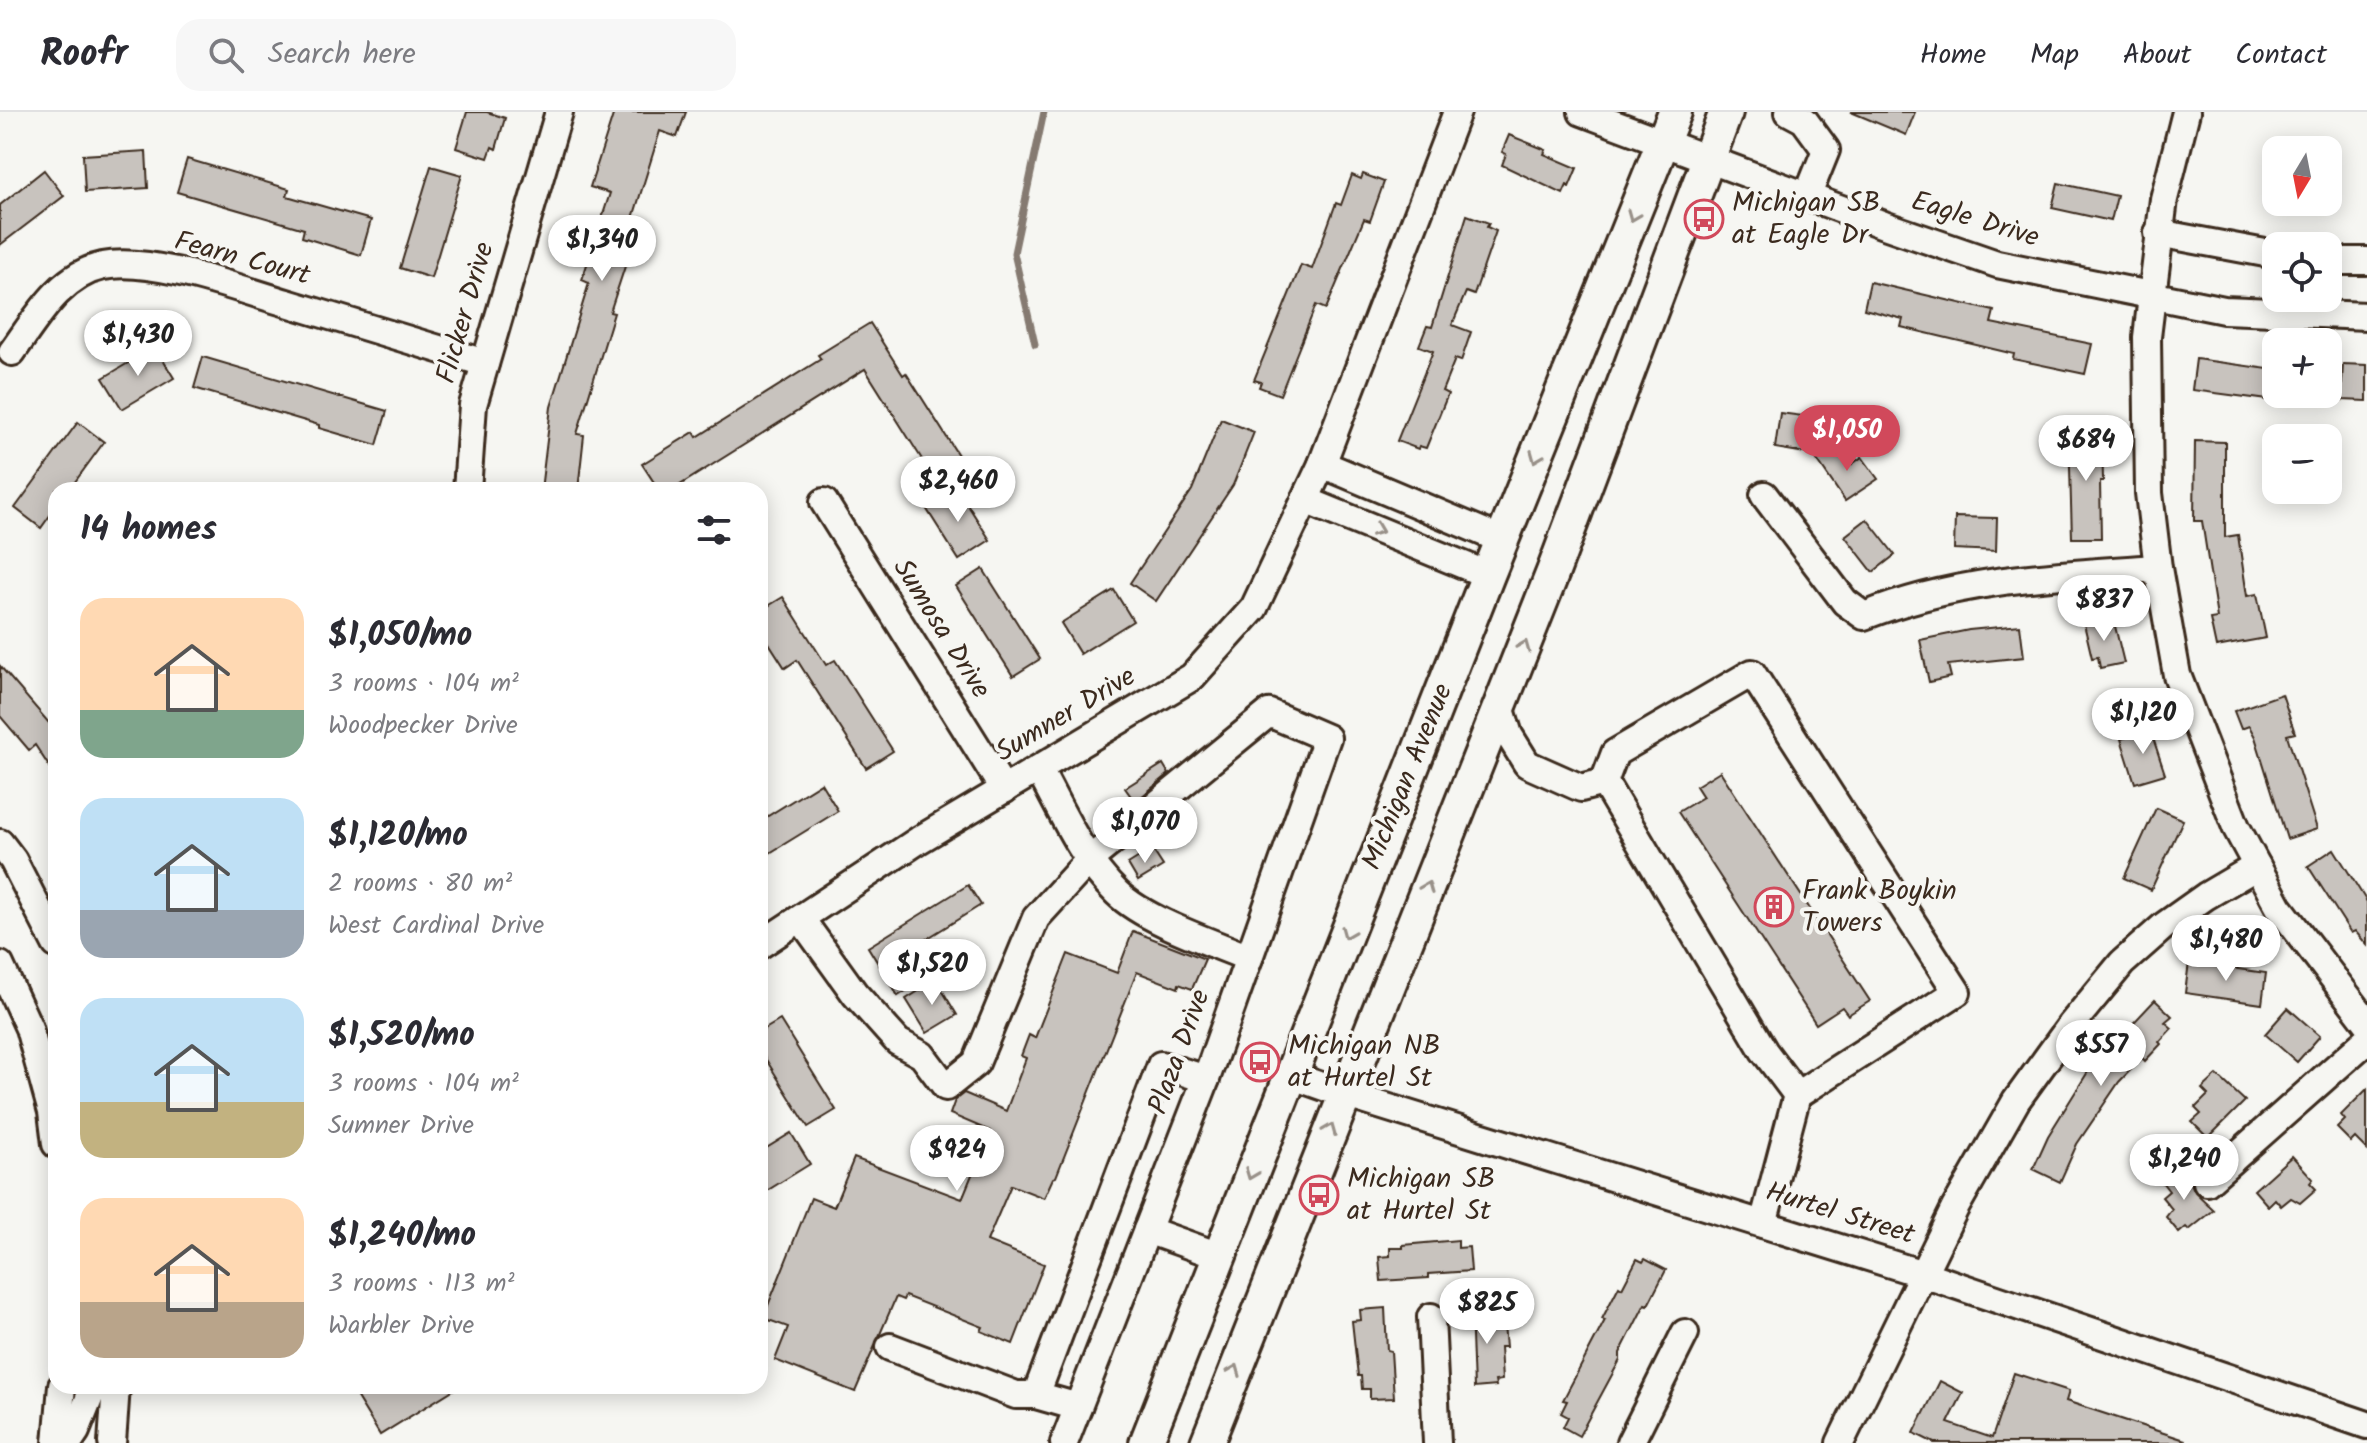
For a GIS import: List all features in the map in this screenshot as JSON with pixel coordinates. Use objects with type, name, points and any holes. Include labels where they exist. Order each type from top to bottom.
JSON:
[{"type":"main road","name":"Michigan Avenue","points":[[1146,1443],[1488,575],[1675,112]]},
{"type":"main road","name":"Michigan Avenue","points":[[1207,1443],[1553,572],[1726,112]]},
{"type":"street","name":"Flicker Drive","points":[[468,482],[473,405],[559,112]]},
{"type":"street","name":"Sumner Drive","points":[[768,940],[919,840],[1192,677],[1254,608],[1322,464],[1457,112]]},
{"type":"street","name":"Eagle Drive","points":[[1582,112],[1807,197],[1997,264],[2224,310],[2367,316]]},
{"type":"street","points":[[1789,112],[1804,120],[1826,150],[1807,197]]},
{"type":"street","points":[[2186,112],[2158,233],[2147,337],[2149,493],[2158,568],[2177,675],[2236,827],[2279,907],[2367,1022]]},
{"type":"street","points":[[2158,233],[2262,252]]},
{"type":"street","points":[[2342,261],[2367,261]]},
{"type":"street","name":"Fearn Court","points":[[12,352],[51,298],[80,276],[103,266],[135,265],[195,276],[485,363]]},
{"type":"street","points":[[1322,464],[1502,540]]},
{"type":"street","points":[[1764,495],[1845,602],[1864,616],[1952,588],[2015,577],[2158,568]]},
{"type":"street","points":[[1305,500],[1488,575]]},
{"type":"street","name":"Sumosa Drive","points":[[824,502],[1004,790]]},
{"type":"street","points":[[1604,782],[1615,753],[1752,673],[1957,992],[1797,1095],[1763,1224]]},
{"type":"street","points":[[1500,706],[1509,735],[1527,764],[1581,788],[1604,782]]},
{"type":"street","name":"Plaza Drive","points":[[1064,1443],[1206,1079],[1327,738],[1269,713],[1089,860]]},
{"type":"street","points":[[1039,770],[1089,860],[1119,895],[1150,915],[1249,958]]},
{"type":"street","points":[[1604,782],[1764,1051],[1797,1095]]},
{"type":"street","points":[[0,843],[13,860],[48,928]]},
{"type":"street","points":[[801,919],[855,994],[898,1042],[922,1055],[946,1087],[976,1063],[1036,918],[1089,860]]},
{"type":"street","points":[[1840,1443],[1955,1208],[2016,1101],[2122,963],[2165,925],[2257,866]]},
{"type":"street","points":[[0,965],[29,1028],[48,1097]]},
{"type":"street","points":[[2207,1182],[2367,1040]]},
{"type":"street","points":[[1036,1395],[1161,1065],[1206,1079]]},
{"type":"street","name":"Hurtel Street","points":[[1290,1075],[1923,1274],[2367,1425]]},
{"type":"street","points":[[1147,1230],[1219,1256]]},
{"type":"street","points":[[1431,1317],[1437,1443]]},
{"type":"street","points":[[1630,1443],[1685,1333]]},
{"type":"street","points":[[890,1347],[1016,1395],[1036,1395],[1078,1407]]},
{"type":"street","points":[[57,1443],[61,1394]]},
{"type":"street","points":[[68,1443],[91,1394]]},
{"type":"street","points":[[112,1443],[115,1394]]},
{"type":"street","points":[[1416,1443],[1427,1443]]},
{"type":"building","points":[[467,112],[487,112],[505,118],[496,149],[492,147],[488,158],[456,148]]},
{"type":"building","points":[[614,112],[686,112],[677,137],[660,131],[629,231],[636,233],[610,312],[614,313],[577,434],[584,435],[579,482],[542,482],[551,407],[589,283],[582,280],[610,193],[590,187]]},
{"type":"building","points":[[1851,112],[1915,112],[1906,135]]},
{"type":"building","points":[[1509,135],[1546,150],[1544,154],[1577,168],[1563,194],[1502,165],[1506,154],[1502,152]]},
{"type":"building","points":[[146,151],[148,188],[85,192],[83,155]]},
{"type":"building","points":[[187,159],[289,189],[287,196],[371,220],[361,255],[302,237],[304,229],[177,192]]},
{"type":"building","points":[[431,166],[462,175],[431,278],[400,268]]},
{"type":"building","points":[[44,170],[64,196],[0,245],[0,205]]},
{"type":"building","points":[[1363,174],[1384,182],[1370,221],[1364,219],[1326,309],[1316,305],[1280,395],[1259,387],[1261,382],[1254,380],[1301,265],[1312,269],[1336,203],[1341,205],[1352,175],[1361,179]]},
{"type":"building","points":[[2058,183],[2117,196],[2111,221],[2052,208]]},
{"type":"building","points":[[1467,215],[1489,223],[1487,227],[1496,231],[1474,295],[1466,292],[1452,325],[1471,332],[1461,361],[1455,359],[1442,391],[1448,394],[1426,448],[1419,446],[1418,449],[1397,441],[1433,351],[1419,346],[1427,326],[1432,327]]},
{"type":"building","points":[[1870,282],[1994,311],[1991,323],[2092,344],[2085,374],[2013,359],[2014,354],[1901,327],[1903,319],[1864,309]]},
{"type":"building","points":[[870,323],[963,463],[935,480],[865,369],[685,482],[654,482],[642,464],[694,432],[697,437],[821,359],[818,355]]},
{"type":"building","points":[[155,347],[174,378],[122,409],[103,378]]},
{"type":"building","points":[[203,357],[387,411],[377,445],[194,388]]},
{"type":"building","points":[[2196,359],[2262,368],[2262,399],[2192,390]]},
{"type":"building","points":[[2343,364],[2367,365],[2367,401],[2342,400]]},
{"type":"building","points":[[1780,413],[1811,417],[1806,453],[1775,448]]},
{"type":"building","points":[[1221,419],[1254,432],[1233,485],[1156,601],[1130,583],[1192,490]]},
{"type":"building","points":[[78,422],[104,442],[75,482],[48,482],[48,518],[41,528],[15,508]]},
{"type":"building","points":[[2102,431],[2101,538],[2072,538],[2069,432]]},
{"type":"building","points":[[2195,441],[2225,442],[2225,537],[2238,535],[2247,596],[2257,594],[2266,638],[2216,647],[2210,619],[2217,618],[2202,521],[2194,521]]},
{"type":"building","points":[[1839,445],[1852,464],[1862,457],[1878,479],[1845,501],[1817,460]]},
{"type":"building","points":[[957,488],[990,540],[959,560],[926,508]]},
{"type":"building","points":[[1955,517],[1997,518],[1996,551],[1954,549]]},
{"type":"building","points":[[1867,519],[1895,555],[1873,572],[1845,536]]},
{"type":"building","points":[[983,569],[1040,659],[1013,676],[956,586]]},
{"type":"building","points":[[1114,590],[1133,621],[1080,654],[1061,623]]},
{"type":"building","points":[[783,597],[826,665],[835,660],[893,751],[866,768],[797,660],[785,668],[768,641],[768,606]]},
{"type":"building","points":[[2113,618],[2124,663],[2100,668],[2098,657],[2092,658],[2084,624]]},
{"type":"building","points":[[2020,625],[2024,657],[1948,665],[1951,677],[1929,682],[1920,640],[1969,630]]},
{"type":"building","points":[[0,666],[48,722],[48,765],[35,745],[29,750],[0,716]]},
{"type":"building","points":[[2282,694],[2295,733],[2287,735],[2317,829],[2287,839],[2255,737],[2249,726],[2241,729],[2234,711]]},
{"type":"building","points":[[2150,729],[2165,774],[2135,783],[2121,739]]},
{"type":"building","points":[[1163,764],[1169,774],[1135,802],[1125,788]]},
{"type":"building","name":"Frank Boykin Towers","points":[[1720,771],[1870,1001],[1848,1015],[1842,1007],[1816,1024],[1678,812],[1703,797],[1696,786]]},
{"type":"building","points":[[821,783],[838,811],[768,854],[768,816]]},
{"type":"building","points":[[2156,808],[2183,820],[2151,890],[2124,878]]},
{"type":"building","points":[[1152,849],[1163,866],[1138,881],[1128,864]]},
{"type":"building","points":[[2334,849],[2367,902],[2367,945],[2355,931],[2351,933],[2308,866]]},
{"type":"building","points":[[968,885],[981,905],[899,956],[916,984],[898,996],[868,947]]},
{"type":"building","points":[[1133,931],[1205,959],[1192,989],[1179,984],[1178,988],[1137,972],[1056,1177],[1044,1198],[1011,1185],[987,1241],[1044,1264],[1013,1344],[981,1331],[983,1327],[905,1296],[903,1300],[896,1297],[855,1392],[775,1360],[788,1327],[768,1320],[768,1306],[811,1198],[834,1207],[854,1158],[962,1199],[990,1131],[950,1114],[955,1100],[964,1093],[1006,1111],[1026,1058],[1021,1056],[1029,1035],[1035,1038],[1068,954],[1117,973]]},
{"type":"building","points":[[2189,962],[2266,973],[2262,1004],[2185,993]]},
{"type":"building","points":[[936,980],[957,1015],[927,1033],[906,999]]},
{"type":"building","points":[[2155,1000],[2172,1016],[2165,1022],[2172,1028],[2159,1042],[2161,1044],[2119,1082],[2077,1144],[2060,1182],[2033,1169],[2048,1136],[2089,1070]]},
{"type":"building","points":[[2288,1008],[2320,1036],[2297,1062],[2265,1034]]},
{"type":"building","points":[[780,1020],[836,1110],[808,1127],[768,1063],[768,1027]]},
{"type":"building","points":[[2217,1075],[2245,1101],[2208,1138],[2192,1122],[2201,1114],[2195,1108],[2208,1095],[2202,1089]]},
{"type":"building","points":[[2367,1089],[2367,1150],[2355,1138],[2351,1142],[2337,1128],[2345,1120],[2341,1115]]},
{"type":"building","points":[[791,1133],[810,1164],[768,1190],[768,1147]]},
{"type":"building","points":[[2292,1156],[2313,1179],[2310,1183],[2316,1189],[2300,1203],[2291,1198],[2281,1206],[2275,1199],[2268,1206],[2254,1190]]},
{"type":"building","points":[[2178,1168],[2195,1192],[2214,1210],[2189,1230],[2186,1227],[2179,1233],[2166,1217],[2172,1209],[2162,1197],[2169,1191],[2162,1182]]},
{"type":"building","points":[[1458,1240],[1458,1248],[1469,1247],[1471,1271],[1381,1281],[1379,1257],[1390,1256],[1390,1248]]},
{"type":"building","points":[[1637,1259],[1643,1262],[1645,1259],[1666,1270],[1648,1305],[1645,1304],[1620,1353],[1620,1360],[1579,1436],[1563,1427],[1568,1417],[1561,1413],[1567,1401],[1563,1400],[1605,1320],[1602,1319],[1619,1286],[1622,1288]]},
{"type":"building","points":[[1495,1307],[1496,1313],[1503,1312],[1506,1347],[1500,1347],[1502,1380],[1495,1381],[1496,1386],[1474,1388],[1471,1309]]},
{"type":"building","points":[[1385,1308],[1394,1398],[1370,1399],[1370,1389],[1362,1389],[1361,1376],[1358,1376],[1352,1321],[1361,1320],[1360,1310]]},
{"type":"building","points":[[2014,1373],[2069,1391],[2066,1401],[2185,1440],[2184,1443],[1934,1443],[1914,1433],[1940,1381],[1963,1393],[1948,1423],[1992,1438]]},
{"type":"building","points":[[355,1394],[446,1394],[380,1435]]},
{"type":"waterway","points":[[1035,344],[1014,253],[1044,112]]},
{"type":"place","name":"Michigan SB at Eagle Dr","points":[[1704,219]]},
{"type":"place","name":"Frank Boykin Towers","points":[[1774,907]]},
{"type":"place","name":"Michigan NB at Hurtel St","points":[[1260,1062]]},
{"type":"place","name":"Michigan SB at Hurtel St","points":[[1319,1195]]}]
